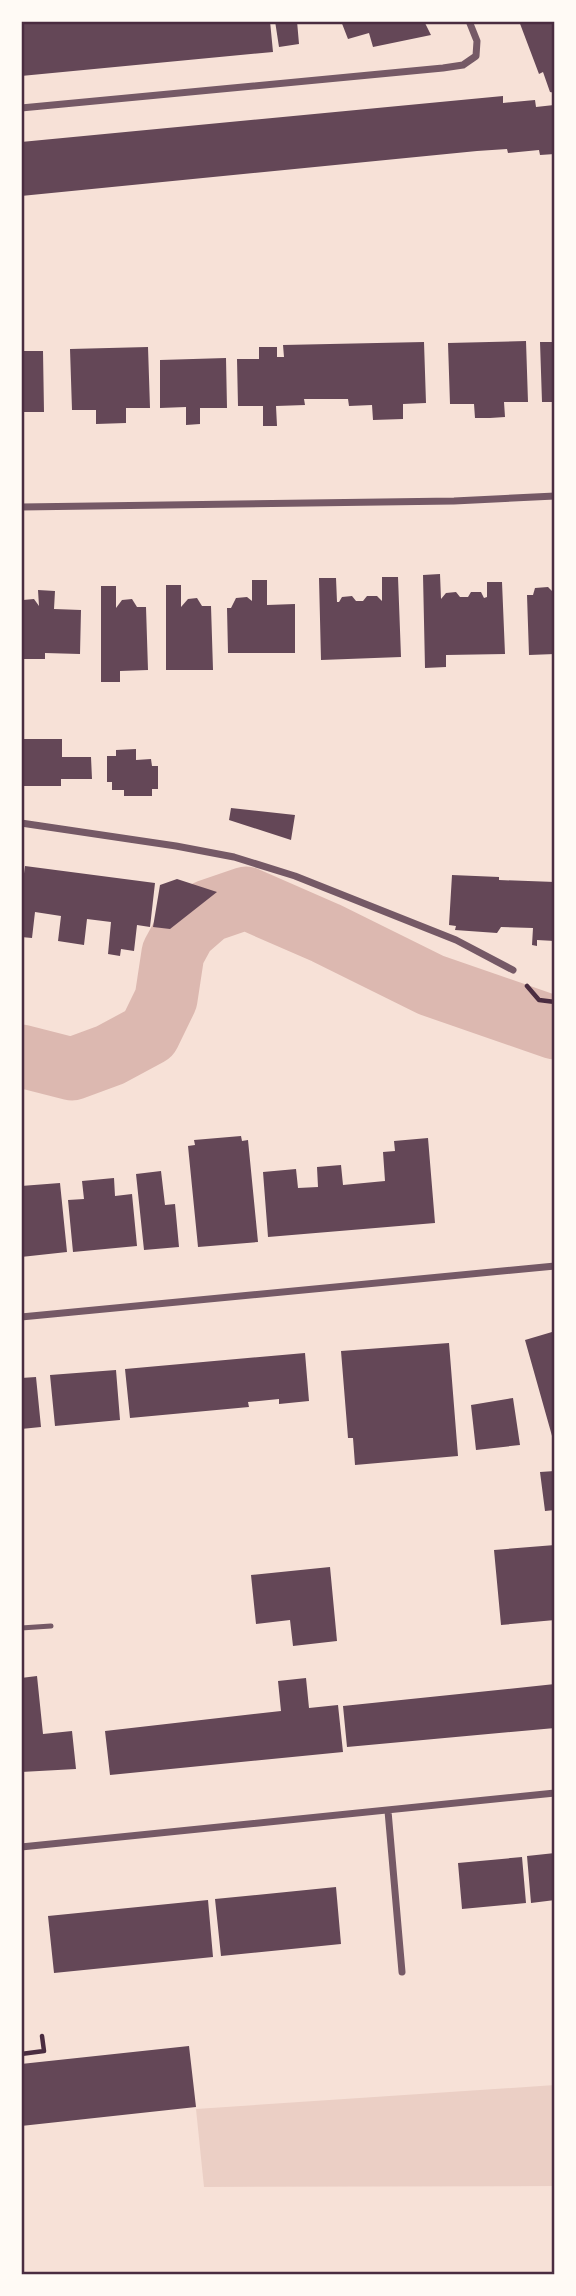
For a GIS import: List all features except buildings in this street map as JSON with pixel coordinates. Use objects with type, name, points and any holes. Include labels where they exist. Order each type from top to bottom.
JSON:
[{"type":"street","points":[[21,108],[463,65],[476,56],[477,41],[469,21]]},
{"type":"street","points":[[21,507],[454,501],[555,496]]},
{"type":"street","points":[[21,823],[176,846],[295,876],[456,940],[513,970]]},
{"type":"street","points":[[21,1317],[555,1266]]},
{"type":"street","points":[[21,1847],[555,1793]]},
{"type":"street","points":[[388,1811],[402,1972]]},
{"type":"lane","points":[[21,1628],[51,1626]]},
{"type":"path","points":[[539,1000],[555,1002]]},
{"type":"path","points":[[21,2054],[44,2051],[42,2036]]},
{"type":"shaded area","points":[[555,2085],[555,2186],[204,2187],[196,2109]]},
{"type":"waterway","points":[[21,1056],[72,1069],[110,1055],[149,1034],[166,999],[173,953],[185,931],[208,911],[246,898],[326,933],[431,985],[555,1028]]}]
